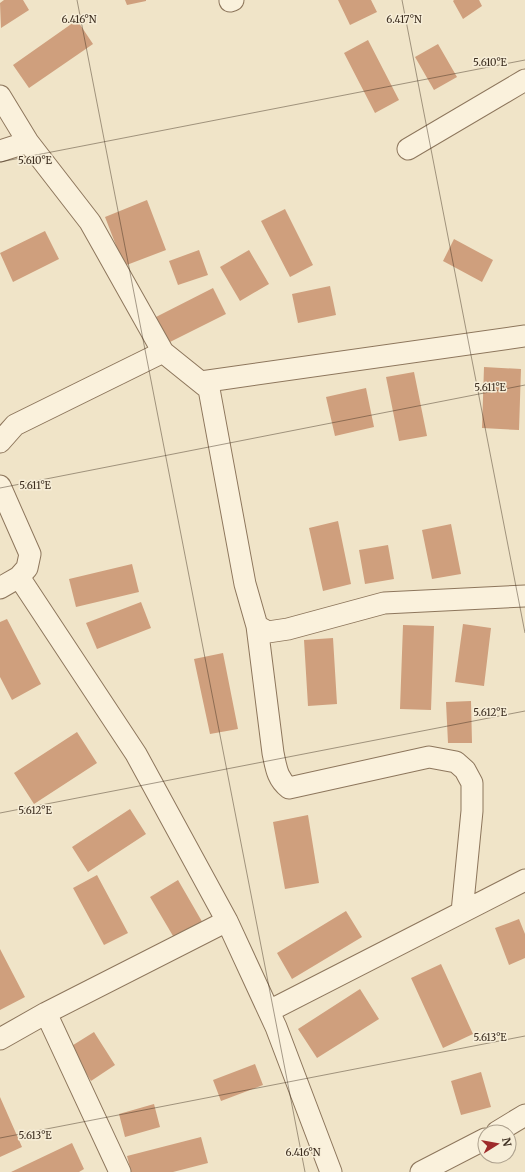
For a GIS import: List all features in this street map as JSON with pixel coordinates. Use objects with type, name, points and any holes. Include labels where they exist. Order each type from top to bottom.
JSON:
[{"type":"street","points":[[408,149],[525,80]]},
{"type":"street","points":[[0,96],[28,142],[90,222],[163,352],[210,389],[245,584],[257,626],[275,766],[282,782],[289,788],[429,757],[456,762],[466,770],[472,783],[472,811],[462,912]]},
{"type":"street","points":[[0,151],[28,142]]},
{"type":"street","points":[[201,382],[525,336]]},
{"type":"street","points":[[0,442],[15,425],[163,352]]},
{"type":"street","points":[[0,486],[30,554],[27,568],[19,577],[0,588]]},
{"type":"street","points":[[19,577],[136,754],[227,921],[269,1011],[331,1172]]},
{"type":"street","points":[[257,626],[268,632],[384,603],[525,596]]},
{"type":"street","points":[[269,1011],[525,880]]},
{"type":"street","points":[[0,1039],[46,1013],[227,921]]},
{"type":"street","points":[[46,1013],[120,1172]]},
{"type":"street","points":[[510,1124],[525,1115]]},
{"type":"street","points":[[421,1172],[477,1143]]},
{"type":"building","points":[[4,0],[23,0],[29,10],[1,28],[0,3]]},
{"type":"building","points":[[125,0],[146,0],[146,1],[127,5]]},
{"type":"building","points":[[338,0],[371,0],[377,12],[350,25]]},
{"type":"building","points":[[479,0],[482,6],[463,19],[453,1]]},
{"type":"building","points":[[77,20],[93,44],[29,88],[13,65]]},
{"type":"building","points":[[368,40],[399,100],[375,113],[344,53]]},
{"type":"building","points":[[438,44],[457,77],[434,90],[415,57]]},
{"type":"building","points":[[147,200],[166,250],[124,266],[105,217]]},
{"type":"building","points":[[285,209],[313,265],[290,277],[261,221]]},
{"type":"building","points":[[45,231],[59,259],[13,282],[0,253]]},
{"type":"building","points":[[454,239],[493,260],[482,282],[443,261]]},
{"type":"building","points":[[199,250],[208,275],[178,285],[169,261]]},
{"type":"building","points":[[249,250],[269,284],[240,301],[220,267]]},
{"type":"building","points":[[330,286],[336,315],[298,323],[292,294]]},
{"type":"building","points":[[213,288],[226,314],[168,343],[154,318]]},
{"type":"building","points":[[484,367],[521,369],[519,430],[482,428]]},
{"type":"building","points":[[414,372],[427,436],[399,441],[386,377]]},
{"type":"building","points":[[366,388],[374,427],[335,436],[326,397]]},
{"type":"building","points":[[338,521],[351,584],[323,591],[309,528]]},
{"type":"building","points":[[451,524],[461,574],[432,579],[422,530]]},
{"type":"building","points":[[388,545],[394,579],[365,584],[359,550]]},
{"type":"building","points":[[132,564],[139,592],[76,607],[69,579]]},
{"type":"building","points":[[141,602],[151,628],[97,649],[86,623]]},
{"type":"building","points":[[7,619],[41,684],[12,700],[0,677],[0,622]]},
{"type":"building","points":[[463,624],[491,628],[484,686],[455,682]]},
{"type":"building","points":[[403,625],[434,626],[431,710],[400,709]]},
{"type":"building","points":[[333,638],[337,704],[308,706],[304,640]]},
{"type":"building","points":[[223,653],[238,729],[210,734],[194,659]]},
{"type":"building","points":[[471,701],[472,743],[448,743],[446,702]]},
{"type":"building","points":[[77,732],[97,763],[34,804],[14,773]]},
{"type":"building","points":[[130,809],[146,834],[88,872],[72,847]]},
{"type":"building","points":[[308,815],[319,883],[285,889],[273,822]]},
{"type":"building","points":[[97,875],[128,933],[104,945],[73,888]]},
{"type":"building","points":[[178,880],[204,925],[176,941],[150,897]]},
{"type":"building","points":[[346,911],[362,937],[292,979],[277,953]]},
{"type":"building","points":[[519,919],[525,934],[525,958],[509,965],[495,928]]},
{"type":"building","points":[[0,949],[25,997],[0,1010]]},
{"type":"building","points":[[441,964],[473,1034],[443,1048],[411,978]]},
{"type":"building","points":[[360,989],[379,1019],[317,1058],[298,1029]]},
{"type":"building","points":[[94,1032],[115,1065],[91,1081],[70,1047]]},
{"type":"building","points":[[255,1064],[263,1085],[221,1101],[213,1080]]},
{"type":"building","points":[[481,1072],[491,1107],[461,1115],[451,1081]]},
{"type":"building","points":[[0,1097],[22,1147],[0,1157]]},
{"type":"building","points":[[154,1104],[160,1127],[125,1137],[119,1114]]},
{"type":"building","points":[[201,1137],[208,1163],[173,1172],[131,1172],[127,1156]]},
{"type":"building","points":[[72,1143],[84,1169],[79,1172],[11,1172]]}]
